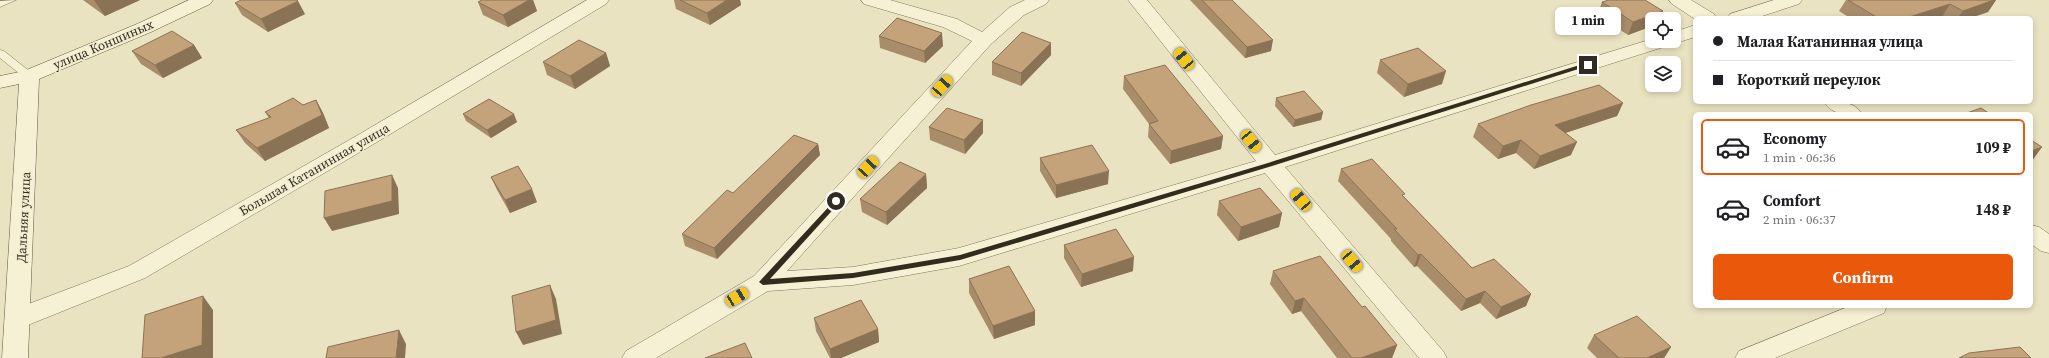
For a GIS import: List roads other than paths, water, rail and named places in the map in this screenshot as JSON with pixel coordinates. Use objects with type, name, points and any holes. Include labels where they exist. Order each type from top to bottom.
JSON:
[{"type":"street","name":"улица Коншиных","points":[[0,82],[29,76],[144,28],[204,0]]},
{"type":"street","name":"Большая Катанинная улица","points":[[18,318],[137,272],[365,140],[600,0]]},
{"type":"street","points":[[870,0],[950,24],[984,40]]},
{"type":"street","points":[[635,358],[763,282],[984,40],[1017,11],[1040,0]]},
{"type":"street","points":[[1137,0],[1270,164],[1434,358]]},
{"type":"street","points":[[1678,0],[1704,16]]},
{"type":"street","points":[[1743,16],[1793,0]]},
{"type":"street","points":[[1681,36],[1693,32]]},
{"type":"street","points":[[763,282],[853,276],[960,257],[1270,164],[1645,47]]},
{"type":"street","name":"Дальняя улица","points":[[15,358],[29,76]]},
{"type":"street","points":[[1837,104],[1849,112]]},
{"type":"street","points":[[1748,358],[1871,308]]},
{"type":"lane","points":[[0,4],[11,0]]},
{"type":"lane","points":[[0,53],[29,76]]}]
